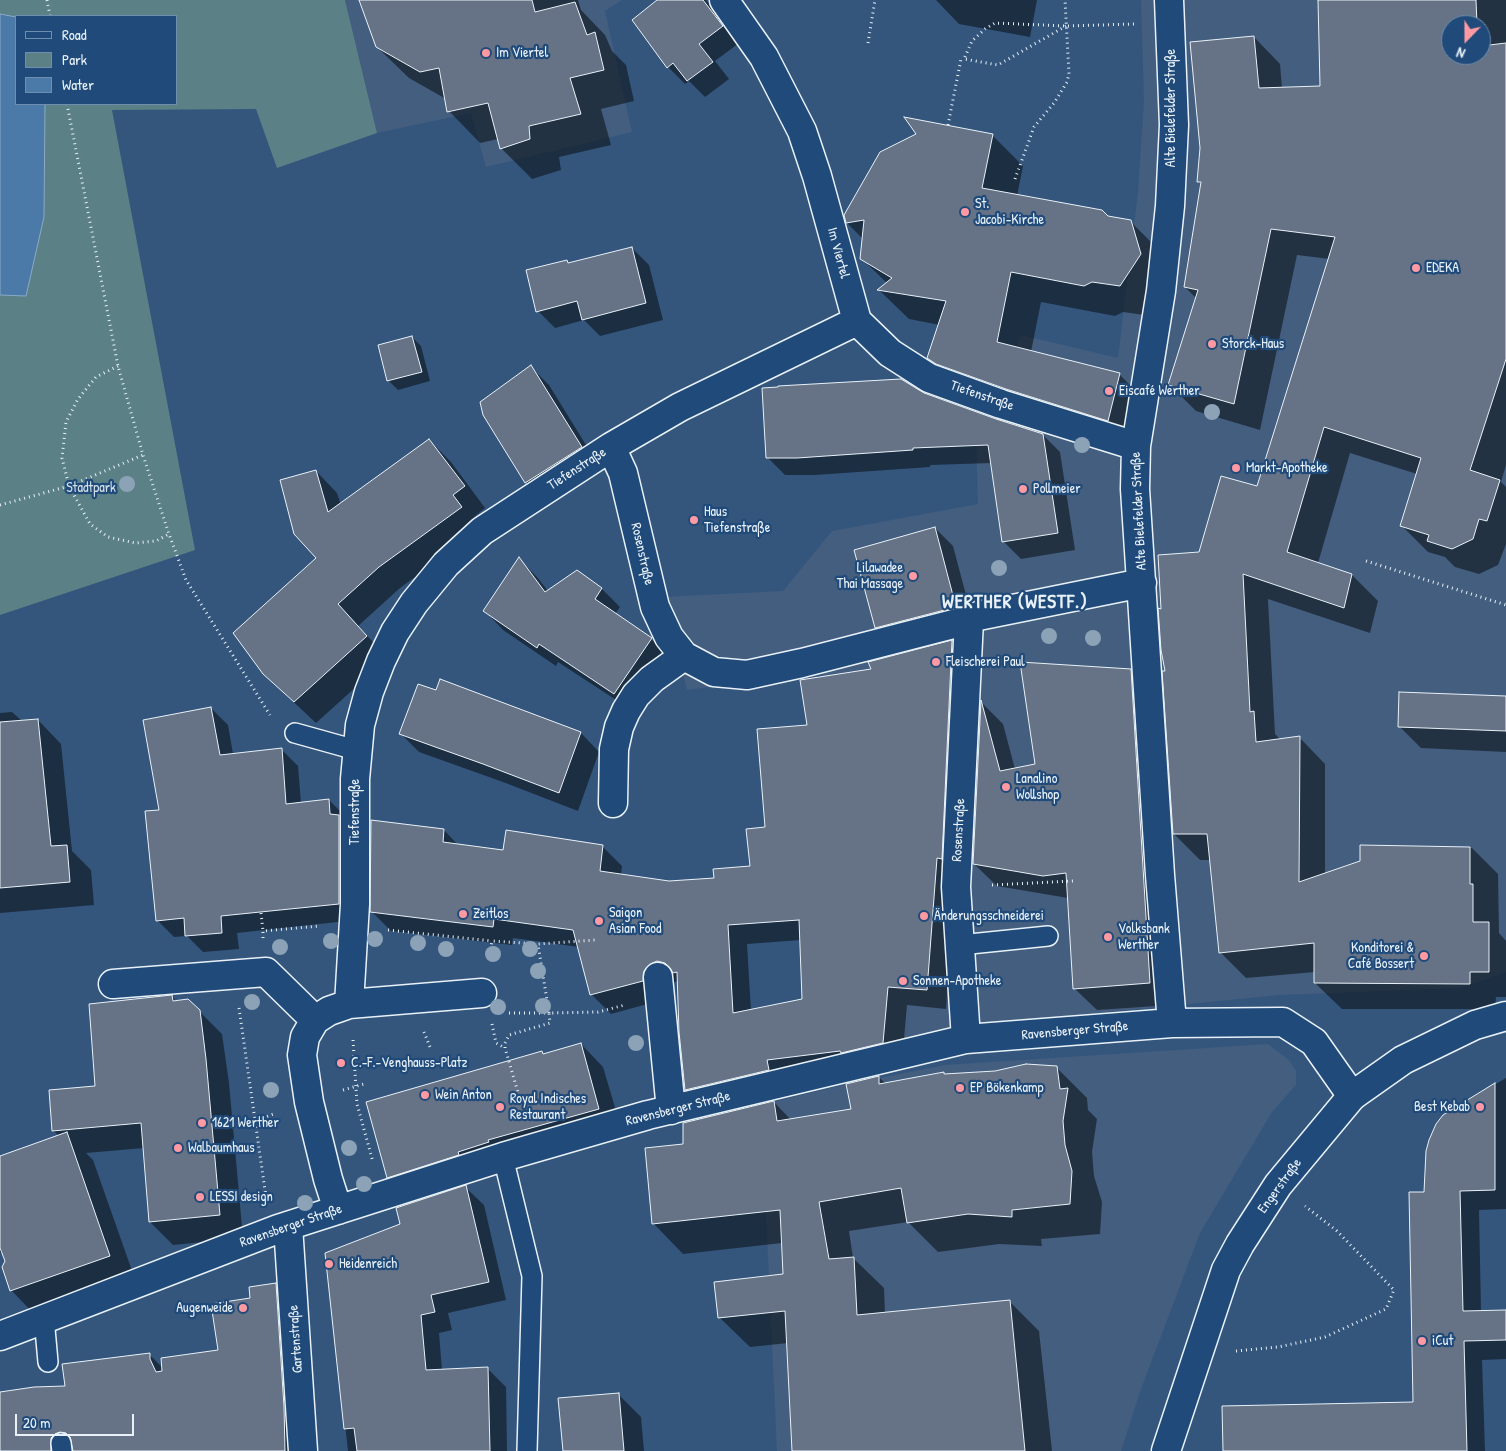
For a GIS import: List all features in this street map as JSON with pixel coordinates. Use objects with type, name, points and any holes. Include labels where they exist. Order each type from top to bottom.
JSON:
[{"type":"street","name":"Im Viertel","points":[[724,0],[764,57],[802,131],[817,176],[857,321]]},
{"type":"street","name":"Alte Bielefelder Straße","points":[[1170,12],[1174,125],[1170,206],[1161,291],[1136,446],[1135,489],[1160,875],[1172,1023]]},
{"type":"street","name":"Tiefenstraße","points":[[349,1004],[355,904],[356,750],[360,725],[369,692],[395,632],[414,603],[446,564],[482,531],[611,447],[680,407],[857,321],[890,352],[929,378],[1001,404],[1136,446]]},
{"type":"street","name":"Rosenstraße","points":[[611,447],[623,473],[655,607],[669,637],[684,656],[714,672],[746,675],[802,663],[969,620],[978,616],[1142,583]]},
{"type":"street","name":"Rosenstraße","points":[[966,1039],[956,886],[969,620]]},
{"type":"street","points":[[613,804],[614,749],[619,728],[626,711],[636,695],[652,679],[684,656]]},
{"type":"street","points":[[113,984],[266,972],[315,1020]]},
{"type":"street","points":[[658,987],[671,1110]]},
{"type":"street","points":[[338,1210],[328,1179],[312,1112],[302,1055],[305,1037],[315,1020],[329,1011],[349,1004],[482,993]]},
{"type":"street","name":"Engerstraße","points":[[1166,1451],[1226,1270],[1240,1244],[1278,1185],[1352,1096],[1403,1060],[1475,1025],[1506,1016]]},
{"type":"street","name":"Ravensberger Straße","points":[[0,1336],[283,1228],[503,1157],[671,1110],[966,1039],[1172,1023],[1283,1022],[1314,1042],[1352,1096]]},
{"type":"street","name":"Gartenstraße","points":[[283,1228],[303,1451]]},
{"type":"lane","points":[[295,733],[356,750]]},
{"type":"lane","points":[[960,944],[1048,936]]},
{"type":"lane","points":[[503,1157],[532,1276],[527,1451]]},
{"type":"lane","points":[[44,1318],[48,1362]]},
{"type":"path","points":[[46,0],[50,15]]},
{"type":"path","points":[[868,43],[875,0]]},
{"type":"path","points":[[1015,179],[1034,126],[1054,103],[1067,82],[1069,74],[1064,0]]},
{"type":"path","points":[[1066,26],[998,65],[964,59],[972,41],[985,28],[995,23],[1066,26],[1170,12]]},
{"type":"path","points":[[948,126],[960,59]]},
{"type":"path","points":[[67,105],[118,366],[143,455],[169,534],[186,580],[273,720],[295,733]]},
{"type":"path","points":[[118,366],[96,377],[78,398],[66,422],[62,458],[69,486],[90,524],[108,537],[135,543],[156,540],[169,534]]},
{"type":"path","points":[[0,505],[69,486],[143,455]]},
{"type":"path","points":[[1366,561],[1506,605]]},
{"type":"path","points":[[956,886],[1073,881]]},
{"type":"path","points":[[261,913],[262,931]]},
{"type":"path","points":[[595,940],[538,944],[492,941],[482,993],[490,1014],[598,1012],[658,987]]},
{"type":"path","points":[[519,1096],[505,1048],[507,1037],[512,1033],[550,1022],[538,944]]},
{"type":"path","points":[[235,975],[266,1196],[283,1228]]},
{"type":"path","points":[[493,1035],[496,1043],[505,1048]]},
{"type":"path","points":[[426,1039],[430,1047]]},
{"type":"path","points":[[354,1046],[356,1104],[382,1196]]},
{"type":"path","points":[[343,1090],[364,1084]]},
{"type":"path","points":[[1201,1346],[1234,1351],[1278,1346],[1324,1337],[1386,1309],[1394,1290],[1337,1230],[1312,1211]]},
{"type":"shaded area","name":"Im Viertel","points":[[345,0],[622,0],[605,11],[632,132],[486,167],[471,113],[377,133]]},
{"type":"shaded area","points":[[1141,0],[1506,0],[1506,972],[1461,988],[1280,995],[946,1028],[844,1057],[846,876],[842,794],[822,672],[687,690],[664,597],[783,591],[832,531],[978,504],[976,437],[1005,383],[1021,335],[1118,358],[1138,192],[1144,101]]},
{"type":"shaded area","points":[[1268,1044],[1289,1060],[1296,1071],[1296,1085],[1272,1112],[1200,1233],[1141,1389],[1121,1451],[777,1451],[761,1105],[839,1086],[945,1065]]},
{"type":"green space","name":"Stadtpark","points":[[0,0],[345,0],[377,133],[277,168],[256,109],[112,110],[195,550],[0,615]]},
{"type":"water","points":[[0,14],[15,17],[15,105],[45,105],[44,217],[26,296],[0,295]]},
{"type":"building","name":"Im Viertel","points":[[359,0],[532,0],[535,12],[575,2],[587,35],[595,32],[604,70],[570,78],[581,114],[529,126],[530,139],[500,149],[488,103],[447,112],[439,68],[420,72],[376,47]]},
{"type":"building","points":[[657,0],[703,0],[723,26],[699,44],[713,62],[687,81],[673,63],[667,68],[632,20]]},
{"type":"building","points":[[1318,0],[1476,0],[1477,15],[1441,15],[1441,65],[1491,65],[1491,45],[1506,43],[1506,359],[1470,470],[1500,480],[1487,521],[1479,519],[1473,539],[1452,549],[1427,541],[1429,535],[1400,526],[1421,458],[1324,427],[1287,552],[1352,574],[1344,608],[1243,574],[1250,712],[1254,711],[1256,742],[1300,736],[1299,882],[1360,861],[1360,845],[1470,847],[1470,884],[1473,884],[1473,922],[1489,922],[1489,972],[1470,972],[1470,984],[1314,983],[1314,943],[1219,953],[1207,834],[1173,834],[1162,671],[1165,671],[1161,650],[1158,608],[1161,609],[1158,555],[1199,552],[1221,476],[1257,486],[1335,237],[1271,229],[1234,404],[1168,385],[1198,290],[1184,287],[1201,182],[1197,182],[1200,148],[1190,42],[1254,36],[1259,88],[1320,86]]},
{"type":"building","name":"St. Jacobi-Kirche","points":[[904,117],[993,134],[982,188],[1102,210],[1108,216],[1131,220],[1141,254],[1120,286],[1092,282],[1084,286],[1011,272],[997,342],[1120,373],[1108,421],[1006,389],[936,364],[927,358],[946,301],[877,290],[892,278],[860,259],[864,220],[846,223],[844,215],[880,152],[916,134]]},
{"type":"building","points":[[632,247],[646,303],[582,320],[577,301],[536,312],[526,270],[567,260],[568,263]]},
{"type":"building","points":[[412,336],[422,372],[387,381],[378,345]]},
{"type":"building","points":[[531,365],[582,447],[525,483],[483,415],[480,402]]},
{"type":"building","points":[[901,379],[924,393],[1043,434],[1058,533],[1002,542],[988,445],[913,448],[913,450],[797,458],[766,458],[762,388]]},
{"type":"building","points":[[429,439],[465,486],[453,495],[462,507],[379,567],[338,604],[367,636],[294,702],[263,674],[233,633],[316,558],[294,534],[280,480],[316,470],[328,512]]},
{"type":"building","points":[[935,527],[956,607],[875,628],[854,550]]},
{"type":"building","points":[[519,557],[545,592],[577,570],[602,588],[595,599],[652,638],[614,694],[539,644],[537,648],[483,611]]},
{"type":"building","points":[[952,640],[942,859],[937,858],[927,990],[888,987],[883,1043],[841,1053],[840,1051],[767,1060],[769,1070],[685,1090],[679,1032],[677,972],[673,973],[665,963],[657,961],[649,965],[644,971],[643,981],[590,995],[573,930],[494,919],[493,927],[370,912],[371,820],[444,829],[443,842],[503,850],[506,830],[603,845],[600,871],[669,881],[714,878],[713,869],[750,866],[746,829],[765,827],[757,729],[807,725],[800,680],[871,669],[868,662]],"holes":[[[799,920],[802,999],[733,1013],[728,925]]]},
{"type":"building","points":[[1020,662],[1131,669],[1150,983],[1073,989],[1066,873],[1043,876],[973,864],[981,700],[1000,771],[1035,764]]},
{"type":"building","points":[[440,679],[581,732],[559,793],[399,734],[418,684],[436,690]]},
{"type":"building","points":[[1399,692],[1506,696],[1506,731],[1398,727]]},
{"type":"building","points":[[211,707],[220,755],[282,748],[286,804],[329,799],[330,814],[339,815],[339,904],[221,916],[222,933],[185,936],[184,918],[156,921],[145,811],[159,810],[143,720]]},
{"type":"building","points":[[38,719],[51,846],[67,845],[70,882],[0,888],[0,722]]},
{"type":"building","points":[[172,995],[173,1001],[188,999],[200,1010],[220,1215],[149,1222],[141,1123],[52,1131],[49,1090],[95,1086],[89,1004]]},
{"type":"building","points":[[581,1043],[599,1109],[488,1140],[489,1142],[458,1152],[459,1155],[387,1178],[366,1102],[542,1051],[543,1054]]},
{"type":"building","points":[[1026,1064],[1057,1066],[1060,1089],[1068,1088],[1063,1121],[1065,1145],[1072,1171],[1070,1204],[1012,1210],[1012,1217],[968,1214],[907,1223],[901,1188],[819,1202],[829,1259],[854,1257],[857,1315],[1010,1300],[1025,1451],[792,1451],[785,1311],[718,1318],[714,1282],[783,1274],[780,1210],[652,1224],[645,1148],[683,1144],[683,1123],[774,1101],[777,1121],[851,1109],[846,1084],[879,1076],[879,1084],[944,1072],[944,1074],[995,1071]]},
{"type":"building","points":[[1495,1083],[1495,1190],[1460,1191],[1463,1311],[1506,1310],[1506,1340],[1464,1341],[1467,1451],[1223,1451],[1222,1406],[1413,1402],[1409,1192],[1424,1192],[1426,1151],[1436,1124],[1443,1115]]},
{"type":"building","points":[[67,1132],[110,1256],[10,1291],[2,1267],[5,1261],[0,1248],[0,1156]]},
{"type":"building","points":[[466,1185],[489,1282],[431,1295],[435,1312],[421,1315],[426,1370],[488,1367],[490,1451],[357,1451],[354,1428],[344,1429],[325,1253],[400,1224],[396,1208]]},
{"type":"building","points":[[276,1283],[285,1451],[73,1451],[70,1437],[66,1433],[60,1432],[51,1438],[51,1451],[0,1451],[0,1392],[34,1387],[65,1386],[62,1364],[150,1353],[150,1359],[156,1372],[162,1371],[161,1358],[218,1350],[211,1304],[250,1298],[249,1287]]},
{"type":"building","points":[[619,1393],[624,1451],[563,1451],[558,1398]]},
{"type":"place","name":"Im Viertel","points":[[486,53]]},
{"type":"place","name":"St. Jacobi-Kirche","points":[[965,212]]},
{"type":"place","name":"EDEKA","points":[[1416,268]]},
{"type":"place","name":"Storck-Haus","points":[[1212,344]]},
{"type":"place","name":"Eiscafé Werther","points":[[1109,391]]},
{"type":"place","name":"Markt-Apotheke","points":[[1236,468]]},
{"type":"place","name":"Pollmeier","points":[[1023,489]]},
{"type":"place","name":"Haus Tiefenstraße","points":[[694,520]]},
{"type":"place","name":"Lilawadee Thai Massage","points":[[913,576]]},
{"type":"place","name":"Fleischerei Paul","points":[[936,662]]},
{"type":"place","name":"Lanalino Wollshop","points":[[1006,787]]},
{"type":"place","name":"Zeitlos","points":[[463,914]]},
{"type":"place","name":"Änderungsschneiderei","points":[[924,916]]},
{"type":"place","name":"Saigon Asian Food","points":[[599,921]]},
{"type":"place","name":"Volksbank Werther","points":[[1108,937]]},
{"type":"place","name":"Konditorei & Café Bossert","points":[[1424,956]]},
{"type":"place","name":"Sonnen-Apotheke","points":[[903,981]]},
{"type":"place","name":"C.-F.-Venghauss-Platz","points":[[341,1063]]},
{"type":"place","name":"EP Bökenkamp","points":[[960,1088]]},
{"type":"place","name":"Wein Anton","points":[[425,1095]]},
{"type":"place","name":"Royal Indisches Restaurant","points":[[500,1107]]},
{"type":"place","name":"Best Kebab","points":[[1480,1107]]},
{"type":"place","name":"1621 Werther","points":[[202,1123]]},
{"type":"place","name":"Walbaumhaus","points":[[178,1148]]},
{"type":"place","name":"LESSI design","points":[[200,1197]]},
{"type":"place","name":"Heidenreich","points":[[329,1264]]},
{"type":"place","name":"Augenweide","points":[[243,1308]]},
{"type":"place","name":"iCut","points":[[1422,1341]]},
{"type":"district","name":"WERTHER (WESTF.)","points":[[1015,603]]}]
